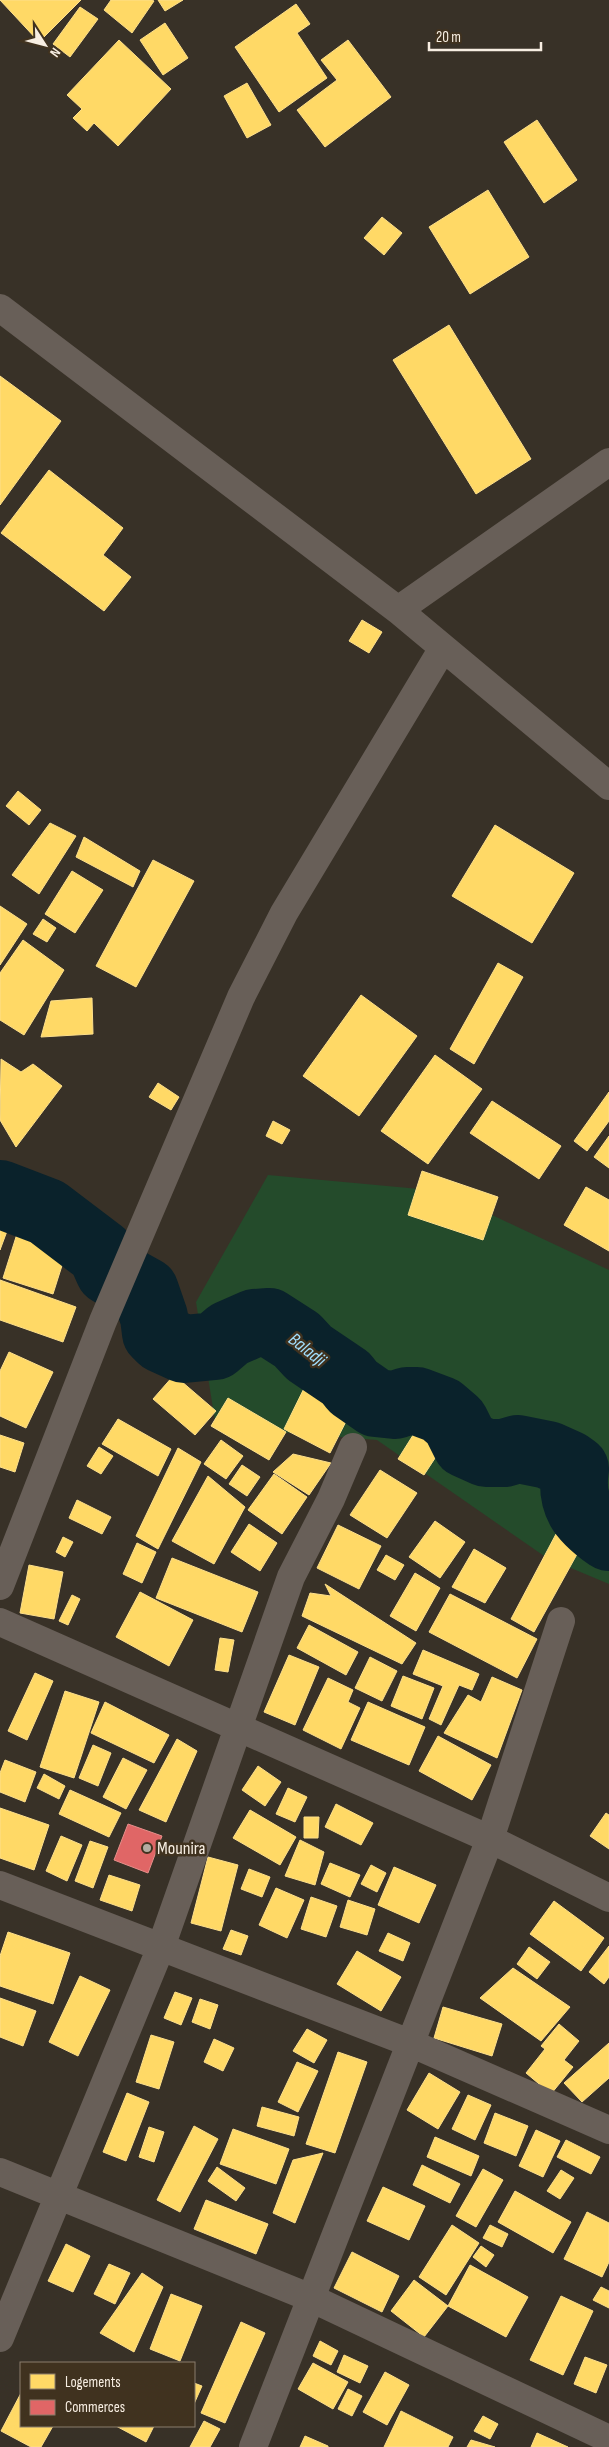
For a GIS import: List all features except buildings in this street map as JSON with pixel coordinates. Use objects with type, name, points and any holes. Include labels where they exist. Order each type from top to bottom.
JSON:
[{"type":"street","points":[[0,308],[398,610],[609,786]]},
{"type":"street","points":[[398,610],[609,462]]},
{"type":"street","points":[[0,1586],[120,1278],[241,997],[279,921],[443,648]]},
{"type":"street","points":[[0,2338],[161,1947],[292,1577],[331,1499],[353,1447]]},
{"type":"street","points":[[253,2447],[490,1839],[561,1621]]},
{"type":"street","points":[[0,1622],[490,1839],[609,1898]]},
{"type":"street","points":[[0,1885],[410,2043],[609,2130]]},
{"type":"street","points":[[0,2172],[310,2298],[609,2438]]},
{"type":"green space","name":"Baladji","points":[[268,1175],[441,1191],[609,1270],[609,1584],[547,1558],[377,1440],[216,1427],[196,1302]]},
{"type":"waterway","name":"Baladji","points":[[0,1194],[47,1212],[101,1253],[109,1271],[145,1291],[154,1317],[156,1333],[162,1339],[184,1349],[215,1346],[229,1334],[254,1323],[269,1322],[297,1340],[309,1353],[346,1378],[353,1387],[376,1403],[395,1405],[407,1401],[417,1401],[441,1410],[455,1422],[466,1444],[486,1453],[504,1453],[518,1449],[548,1455],[568,1464],[575,1469],[574,1492],[580,1509],[592,1523],[609,1537]]},
{"type":"place","name":"Mounira","points":[[147,1848]]}]
